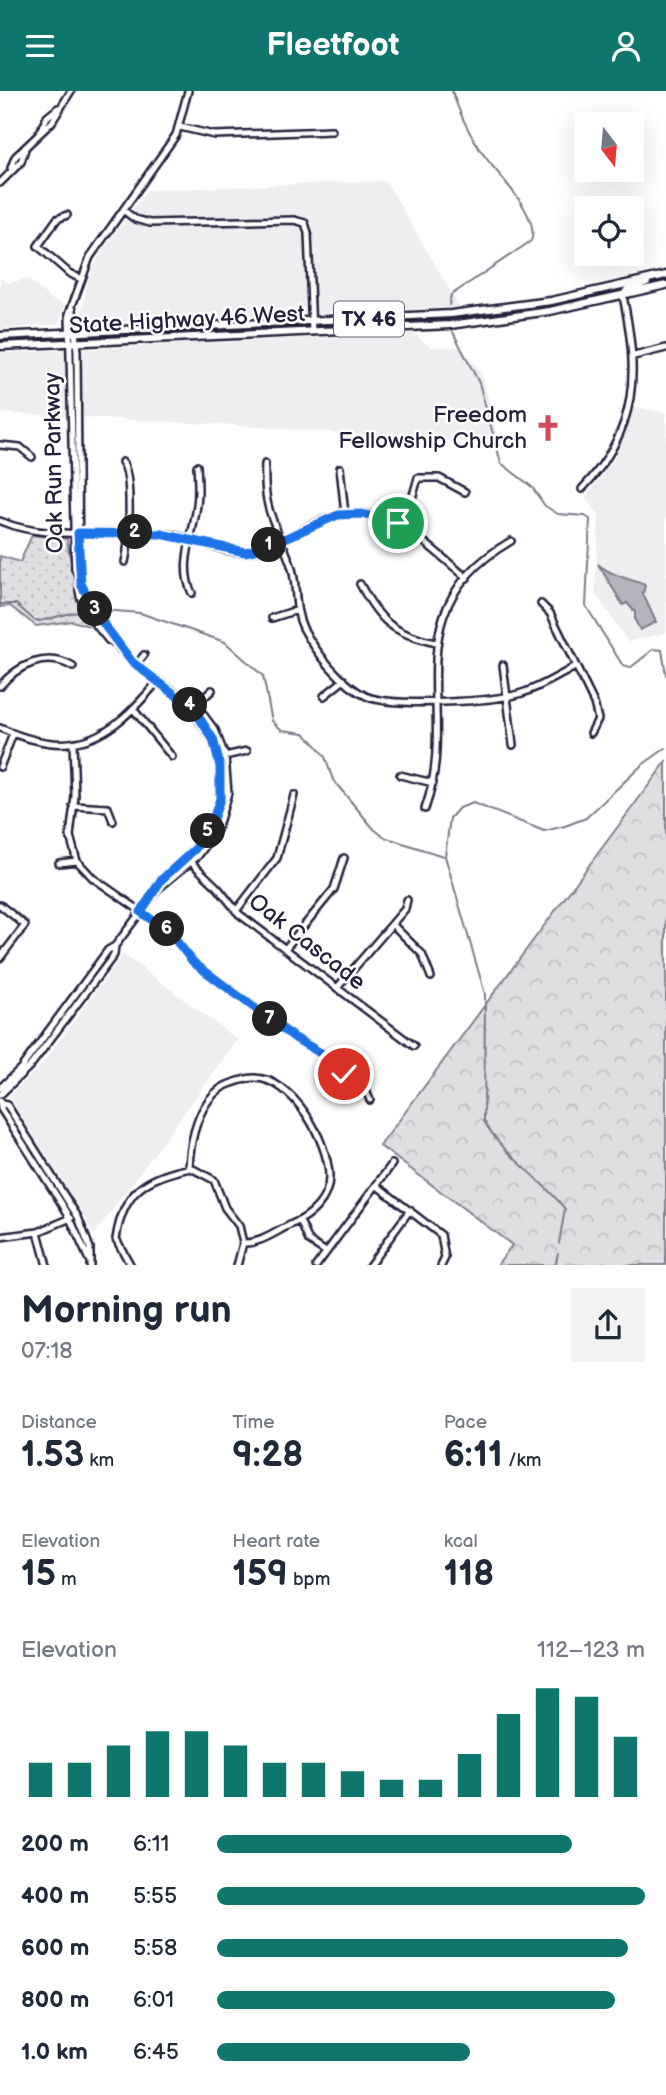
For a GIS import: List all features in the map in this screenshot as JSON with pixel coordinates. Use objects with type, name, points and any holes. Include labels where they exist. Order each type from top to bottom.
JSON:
[{"type":"main road","name":"State Highway 46 West","points":[[0,336],[479,312],[576,296],[666,275]]},
{"type":"main road","points":[[623,296],[627,290],[655,278]]},
{"type":"main road","name":"State Highway 46 West","points":[[0,346],[480,322],[623,296],[666,285]]},
{"type":"street","points":[[0,183],[15,157],[39,133],[47,117],[60,107],[71,91]]},
{"type":"street","name":"Oak Run Parkway","points":[[0,1095],[31,1065],[108,950],[115,947],[158,889],[188,860],[205,837],[216,814],[222,784],[222,757],[193,708],[136,665],[104,631],[86,598],[75,569],[73,309],[90,257],[166,152],[180,127],[188,91]]},
{"type":"street","points":[[180,127],[214,135],[331,131]]},
{"type":"street","points":[[123,210],[135,219],[150,223],[301,221],[308,229],[312,332]]},
{"type":"street","points":[[67,215],[57,219],[38,246],[69,273],[81,279]]},
{"type":"street","points":[[582,489],[609,456],[621,431],[630,398],[634,356],[623,296]]},
{"type":"street","points":[[634,356],[666,348]]},
{"type":"street","points":[[0,445],[20,447],[32,457]]},
{"type":"street","points":[[122,462],[127,473],[128,532],[125,562]]},
{"type":"street","points":[[265,464],[267,510],[292,566],[297,610],[308,635],[344,680],[355,689],[377,699],[435,702],[506,696],[521,693],[575,667]]},
{"type":"street","points":[[192,593],[188,580],[190,539],[197,503],[197,466]]},
{"type":"street","points":[[340,468],[345,514]]},
{"type":"street","points":[[404,526],[418,478],[439,478],[465,492]]},
{"type":"street","points":[[0,521],[34,531],[128,532],[190,539],[245,552],[280,540],[323,519],[345,514],[381,514],[404,526],[467,578]]},
{"type":"street","points":[[425,809],[433,783],[437,755],[436,643],[449,607],[467,578],[484,560],[511,541]]},
{"type":"street","points":[[360,584],[376,612],[392,628],[436,643]]},
{"type":"street","points":[[541,604],[550,613],[597,713],[597,723],[591,733]]},
{"type":"street","points":[[272,618],[297,610]]},
{"type":"street","points":[[136,665],[144,655]]},
{"type":"street","points":[[0,686],[15,672],[36,662],[57,660],[73,667]]},
{"type":"street","points":[[503,665],[513,745]]},
{"type":"street","points":[[324,696],[344,680]]},
{"type":"street","points":[[0,728],[44,743],[73,743],[105,732],[134,710],[158,681]]},
{"type":"street","points":[[193,708],[212,690]]},
{"type":"street","points":[[134,710],[172,757]]},
{"type":"street","points":[[0,767],[13,734]]},
{"type":"street","points":[[73,743],[70,836],[77,860],[93,878],[165,928],[189,958],[214,981],[324,1055],[366,1091],[370,1100]]},
{"type":"street","points":[[222,757],[247,751]]},
{"type":"street","points":[[400,775],[433,783]]},
{"type":"street","points":[[236,911],[277,858],[294,795]]},
{"type":"street","points":[[73,806],[108,808],[113,821]]},
{"type":"street","points":[[285,949],[334,889],[344,858]]},
{"type":"street","points":[[59,863],[77,860]]},
{"type":"street","name":"Oak Cascade","points":[[188,860],[218,888],[236,911],[414,1046]]},
{"type":"street","points":[[337,988],[405,909],[407,900]]},
{"type":"street","points":[[0,905],[25,925],[0,958]]},
{"type":"street","points":[[392,925],[422,954],[431,977]]},
{"type":"street","name":"Oak Run Parkway","points":[[0,1088],[60,1022]]},
{"type":"street","points":[[189,1168],[201,1112],[211,1096],[233,1083],[253,1078],[267,1080],[288,1092],[302,1106],[313,1126],[329,1176],[324,1199],[312,1213],[300,1221],[254,1243],[243,1243]]},
{"type":"street","points":[[1,1103],[7,1105],[77,1215],[90,1248],[89,1263],[70,1218],[1,1108],[1,1103]]},
{"type":"street","points":[[316,1265],[392,1164]]},
{"type":"street","points":[[131,1265],[116,1239],[131,1196],[147,1181],[189,1168],[205,1173],[214,1180],[225,1207],[239,1226],[243,1243],[237,1265]]},
{"type":"street","points":[[376,1185],[441,1235],[445,1258],[441,1265]]},
{"type":"street","points":[[369,1265],[410,1210]]},
{"type":"street","points":[[0,1237],[38,1232],[77,1215]]},
{"type":"street","points":[[300,1221],[309,1241],[326,1252]]},
{"type":"street","points":[[38,1232],[47,1265]]},
{"type":"shaded area","points":[[386,181],[460,307],[87,323],[81,317],[87,284],[94,266],[147,190]]},
{"type":"shaded area","points":[[0,278],[8,283],[28,279],[51,299],[65,305],[59,324],[0,329]]},
{"type":"shaded area","points":[[413,333],[431,347],[460,347],[482,373],[500,445],[232,425],[0,413],[0,353]]},
{"type":"shaded area","points":[[635,407],[666,413],[666,633],[628,642],[595,593],[599,515],[585,498],[615,457]]},
{"type":"shaded area","points":[[598,564],[614,574],[645,585],[643,594],[656,622],[640,630],[635,620],[635,612],[627,603],[623,605]]},
{"type":"shaded area","points":[[123,954],[238,1040],[93,1236],[86,1219],[9,1096],[39,1068]]},
{"type":"green space","points":[[32,535],[67,539],[76,589],[92,627],[72,621],[36,626],[10,606],[0,607],[0,556],[20,562]]},
{"type":"green space","points":[[666,762],[666,1265],[497,1265],[512,1245],[380,1146]]},
{"type":"waterway","points":[[449,305],[451,295],[531,241],[532,230],[522,205],[473,139],[452,91]]},
{"type":"waterway","points":[[453,332],[479,383],[501,463],[532,487],[545,506],[558,514],[585,516],[590,519],[586,606],[623,666],[630,668],[654,649],[662,650],[666,675]]},
{"type":"waterway","points":[[0,604],[16,604],[34,620],[40,621],[71,613],[103,610],[140,613],[225,642],[263,676],[272,721],[282,730],[304,733],[316,745],[325,757],[333,780],[374,829],[384,837],[443,856]]},
{"type":"waterway","points":[[559,1243],[565,1209],[501,1145],[484,1121],[485,994],[445,856],[450,818],[459,808],[473,803],[544,831],[565,826],[586,818],[642,765],[666,748]]},
{"type":"waterway","points":[[555,1265],[558,1253]]},
{"type":"place","name":"Freedom Fellowship Church","points":[[548,428]]},
{"type":"route","points":[[344,1074],[324,1055],[295,1038],[194,963],[175,937],[141,912],[158,889],[158,883],[195,849],[210,828],[220,799],[220,766],[213,739],[193,708],[178,694],[132,662],[114,642],[93,606],[86,587],[81,584],[78,533],[161,534],[245,552],[256,551],[323,519],[338,515],[377,516],[389,523],[398,523]]}]
